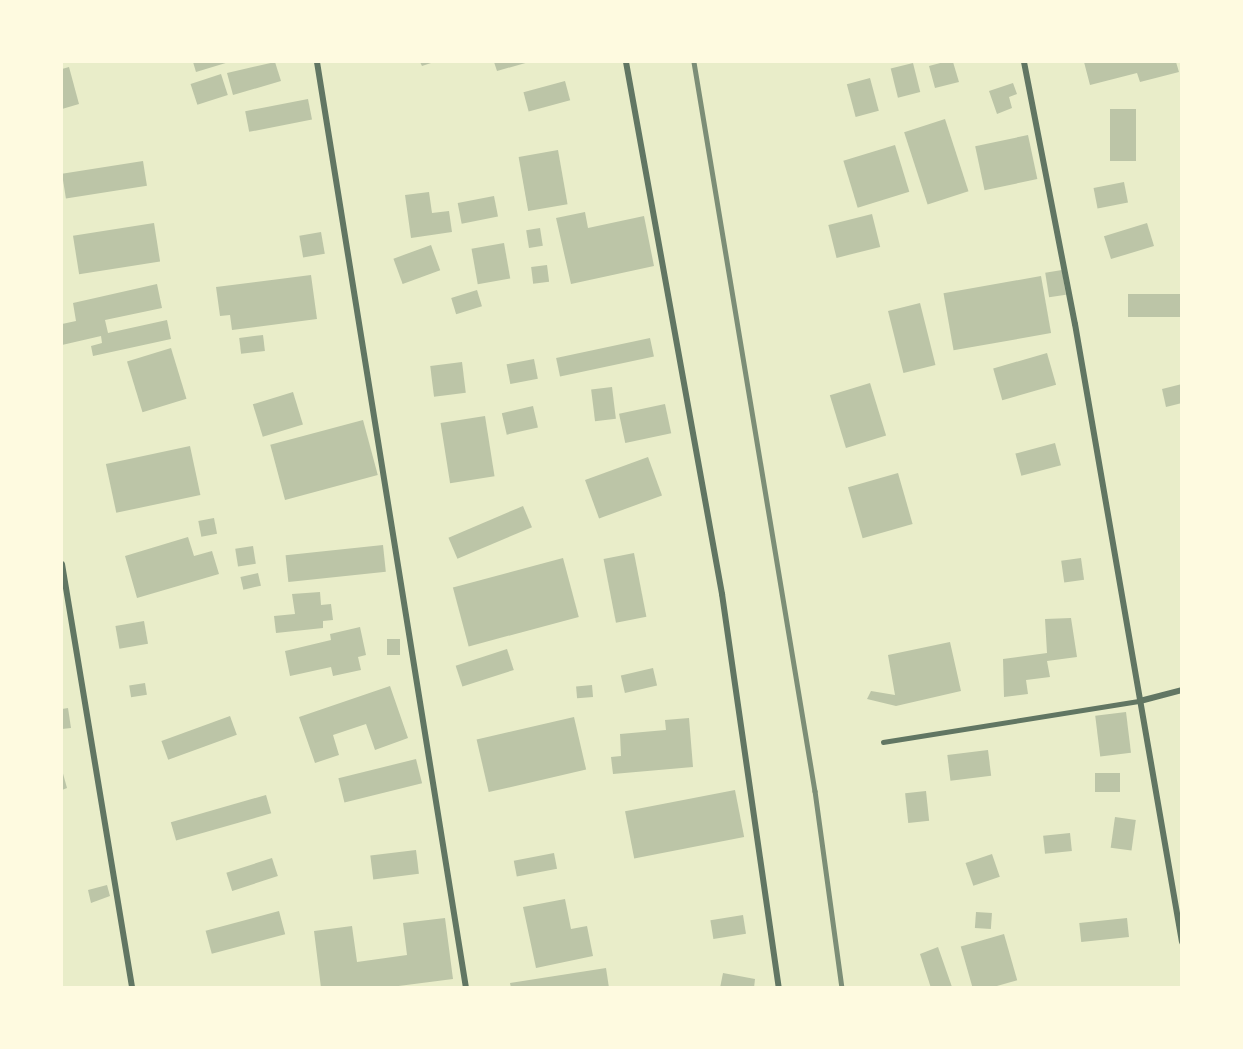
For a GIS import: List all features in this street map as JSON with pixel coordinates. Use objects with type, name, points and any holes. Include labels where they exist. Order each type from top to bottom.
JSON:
[{"type":"street","points":[[317,62],[466,987]]},
{"type":"street","points":[[626,62],[722,594],[779,987]]},
{"type":"street","points":[[1024,62],[1075,324],[1182,942]]},
{"type":"street","points":[[62,564],[132,987]]},
{"type":"street","points":[[1140,701],[1182,690]]},
{"type":"lane","points":[[883,742],[1140,701]]},
{"type":"building","points":[[193,62],[229,62],[196,72]]},
{"type":"building","points":[[275,62],[281,81],[233,95],[227,73]]},
{"type":"building","points":[[420,62],[434,62],[422,66]]},
{"type":"building","points":[[494,62],[529,62],[497,71]]},
{"type":"building","points":[[953,62],[959,82],[935,88],[929,66]]},
{"type":"building","points":[[1084,62],[1176,62],[1179,72],[1140,82],[1137,73],[1090,85]]},
{"type":"building","points":[[913,63],[920,92],[898,98],[891,69]]},
{"type":"building","points":[[69,67],[79,104],[62,109],[62,69]]},
{"type":"building","points":[[221,74],[228,95],[197,105],[191,84]]},
{"type":"building","points":[[870,78],[879,111],[856,117],[847,84]]},
{"type":"building","points":[[565,81],[570,100],[529,111],[523,92]]},
{"type":"building","points":[[1013,83],[1017,94],[1009,97],[1012,108],[997,114],[989,91]]},
{"type":"building","points":[[308,99],[312,120],[249,132],[245,111]]},
{"type":"building","points":[[1110,109],[1136,109],[1136,161],[1110,161]]},
{"type":"building","points":[[945,119],[968,191],[928,205],[904,132]]},
{"type":"building","points":[[1028,135],[1037,179],[985,190],[975,146]]},
{"type":"building","points":[[895,145],[909,192],[858,208],[843,161]]},
{"type":"building","points":[[558,150],[568,204],[528,211],[519,157]]},
{"type":"building","points":[[143,161],[147,186],[66,199],[62,174]]},
{"type":"building","points":[[1124,182],[1128,203],[1098,209],[1094,188]]},
{"type":"building","points":[[429,192],[432,213],[449,211],[452,232],[411,238],[405,195]]},
{"type":"building","points":[[494,196],[498,217],[462,224],[458,203]]},
{"type":"building","points":[[585,212],[588,228],[644,216],[654,266],[571,284],[556,218]]},
{"type":"building","points":[[872,214],[880,247],[837,258],[828,225]]},
{"type":"building","points":[[154,223],[160,262],[79,274],[73,236]]},
{"type":"building","points":[[1147,223],[1154,246],[1111,259],[1104,236]]},
{"type":"building","points":[[540,228],[543,246],[529,248],[526,230]]},
{"type":"building","points":[[321,232],[325,254],[303,257],[299,236]]},
{"type":"building","points":[[504,243],[510,278],[478,284],[472,249]]},
{"type":"building","points":[[431,245],[440,270],[403,284],[393,259]]},
{"type":"building","points":[[547,265],[549,282],[533,284],[531,267]]},
{"type":"building","points":[[1062,270],[1066,295],[1049,297],[1045,273]]},
{"type":"building","points":[[311,275],[317,319],[232,330],[230,315],[220,316],[216,287]]},
{"type":"building","points":[[1041,276],[1051,333],[954,350],[944,293]]},
{"type":"building","points":[[157,284],[162,308],[105,320],[108,333],[167,320],[171,339],[93,356],[91,346],[102,343],[101,336],[62,345],[62,324],[76,321],[73,303]]},
{"type":"building","points":[[477,290],[482,306],[456,314],[451,298]]},
{"type":"building","points":[[1128,294],[1182,294],[1182,317],[1128,317]]},
{"type":"building","points":[[920,303],[935,365],[903,373],[888,311]]},
{"type":"building","points":[[263,335],[265,351],[241,354],[239,338]]},
{"type":"building","points":[[650,338],[654,357],[560,377],[556,358]]},
{"type":"building","points":[[171,348],[186,399],[143,412],[127,361]]},
{"type":"building","points":[[1047,353],[1056,385],[1002,400],[993,368]]},
{"type":"building","points":[[534,359],[538,379],[510,384],[507,364]]},
{"type":"building","points":[[462,362],[466,393],[434,397],[430,366]]},
{"type":"building","points":[[870,383],[886,436],[846,448],[830,395]]},
{"type":"building","points":[[1182,384],[1182,403],[1166,407],[1162,389]]},
{"type":"building","points":[[612,387],[616,419],[595,421],[591,390]]},
{"type":"building","points":[[293,392],[303,425],[263,437],[253,404]]},
{"type":"building","points":[[665,404],[671,433],[625,443],[619,414]]},
{"type":"building","points":[[533,406],[538,427],[507,435],[502,413]]},
{"type":"building","points":[[485,416],[495,476],[450,483],[441,423]]},
{"type":"building","points":[[363,420],[378,475],[285,500],[270,445]]},
{"type":"building","points":[[1055,443],[1061,465],[1021,476],[1015,454]]},
{"type":"building","points":[[190,446],[200,495],[116,513],[106,464]]},
{"type":"building","points":[[648,457],[662,496],[599,518],[585,480]]},
{"type":"building","points":[[898,473],[913,524],[863,538],[848,487]]},
{"type":"building","points":[[523,506],[532,527],[457,559],[448,538]]},
{"type":"building","points":[[214,518],[217,534],[201,537],[198,521]]},
{"type":"building","points":[[188,537],[194,556],[212,551],[219,574],[137,598],[125,556]]},
{"type":"building","points":[[383,545],[386,572],[288,582],[286,555]]},
{"type":"building","points":[[253,546],[256,564],[238,567],[235,549]]},
{"type":"building","points":[[634,553],[646,617],[616,623],[604,559]]},
{"type":"building","points":[[563,558],[579,617],[469,646],[453,588]]},
{"type":"building","points":[[1081,558],[1084,580],[1064,583],[1061,561]]},
{"type":"building","points":[[258,573],[261,586],[243,590],[240,577]]},
{"type":"building","points":[[320,592],[321,605],[331,604],[333,620],[323,621],[323,628],[276,633],[274,616],[295,614],[292,594]]},
{"type":"building","points":[[1071,618],[1077,657],[1047,661],[1050,677],[1026,680],[1028,694],[1004,697],[1003,659],[1047,653],[1045,619]]},
{"type":"building","points":[[144,621],[148,644],[119,649],[115,626]]},
{"type":"building","points":[[360,627],[366,655],[358,657],[361,670],[333,676],[331,667],[290,676],[285,651],[331,640],[330,634]]},
{"type":"building","points":[[387,639],[400,639],[400,655],[387,655]]},
{"type":"building","points":[[950,642],[961,691],[896,706],[867,699],[871,691],[895,695],[888,655]]},
{"type":"building","points":[[507,649],[514,670],[462,687],[456,666]]},
{"type":"building","points":[[653,668],[657,686],[625,693],[621,675]]},
{"type":"building","points":[[145,683],[147,695],[131,697],[129,686]]},
{"type":"building","points":[[592,685],[593,697],[577,698],[576,686]]},
{"type":"building","points":[[390,686],[408,738],[375,750],[366,724],[333,735],[339,755],[315,763],[299,717]]},
{"type":"building","points":[[68,708],[71,728],[62,729],[62,709]]},
{"type":"building","points":[[1126,712],[1131,753],[1100,756],[1095,716]]},
{"type":"building","points":[[230,716],[237,735],[168,760],[161,741]]},
{"type":"building","points":[[574,717],[586,770],[489,792],[477,739]]},
{"type":"building","points":[[689,718],[693,767],[613,774],[611,757],[621,756],[620,734],[666,730],[665,720]]},
{"type":"building","points":[[988,750],[991,776],[950,781],[947,755]]},
{"type":"building","points":[[416,759],[422,783],[344,803],[338,778]]},
{"type":"building","points":[[62,770],[67,788],[62,790]]},
{"type":"building","points":[[1095,773],[1120,773],[1120,792],[1095,792]]},
{"type":"building","points":[[735,790],[744,837],[634,858],[625,811]]},
{"type":"building","points":[[926,791],[929,821],[908,823],[905,793]]},
{"type":"building","points":[[266,795],[271,813],[176,841],[171,822]]},
{"type":"building","points":[[1115,817],[1136,820],[1131,851],[1111,848]]},
{"type":"building","points":[[1070,833],[1072,851],[1045,854],[1043,836]]},
{"type":"building","points":[[416,850],[419,874],[373,879],[370,856]]},
{"type":"building","points":[[554,853],[557,869],[517,877],[514,861]]},
{"type":"building","points":[[992,854],[1000,877],[973,886],[966,863]]},
{"type":"building","points":[[272,858],[278,876],[232,891],[226,873]]},
{"type":"building","points":[[107,885],[110,896],[91,903],[88,890]]},
{"type":"building","points":[[565,899],[571,929],[587,926],[593,956],[536,968],[523,907]]},
{"type":"building","points":[[279,911],[285,934],[212,954],[206,931]]},
{"type":"building","points":[[976,912],[992,913],[991,929],[975,928]]},
{"type":"building","points":[[743,915],[746,934],[713,939],[710,920]]},
{"type":"building","points":[[445,918],[453,979],[383,988],[321,988],[314,931],[352,926],[357,962],[407,955],[403,923]]},
{"type":"building","points":[[1127,918],[1129,937],[1081,942],[1079,923]]},
{"type":"building","points":[[1004,934],[1017,980],[990,988],[973,988],[961,946]]},
{"type":"building","points":[[938,947],[952,987],[950,988],[931,988],[920,954]]},
{"type":"building","points":[[606,968],[609,988],[511,988],[510,983]]},
{"type":"building","points":[[723,973],[755,979],[754,988],[720,988]]},
{"type":"railway","points":[[694,62],[815,791],[842,988]]}]
